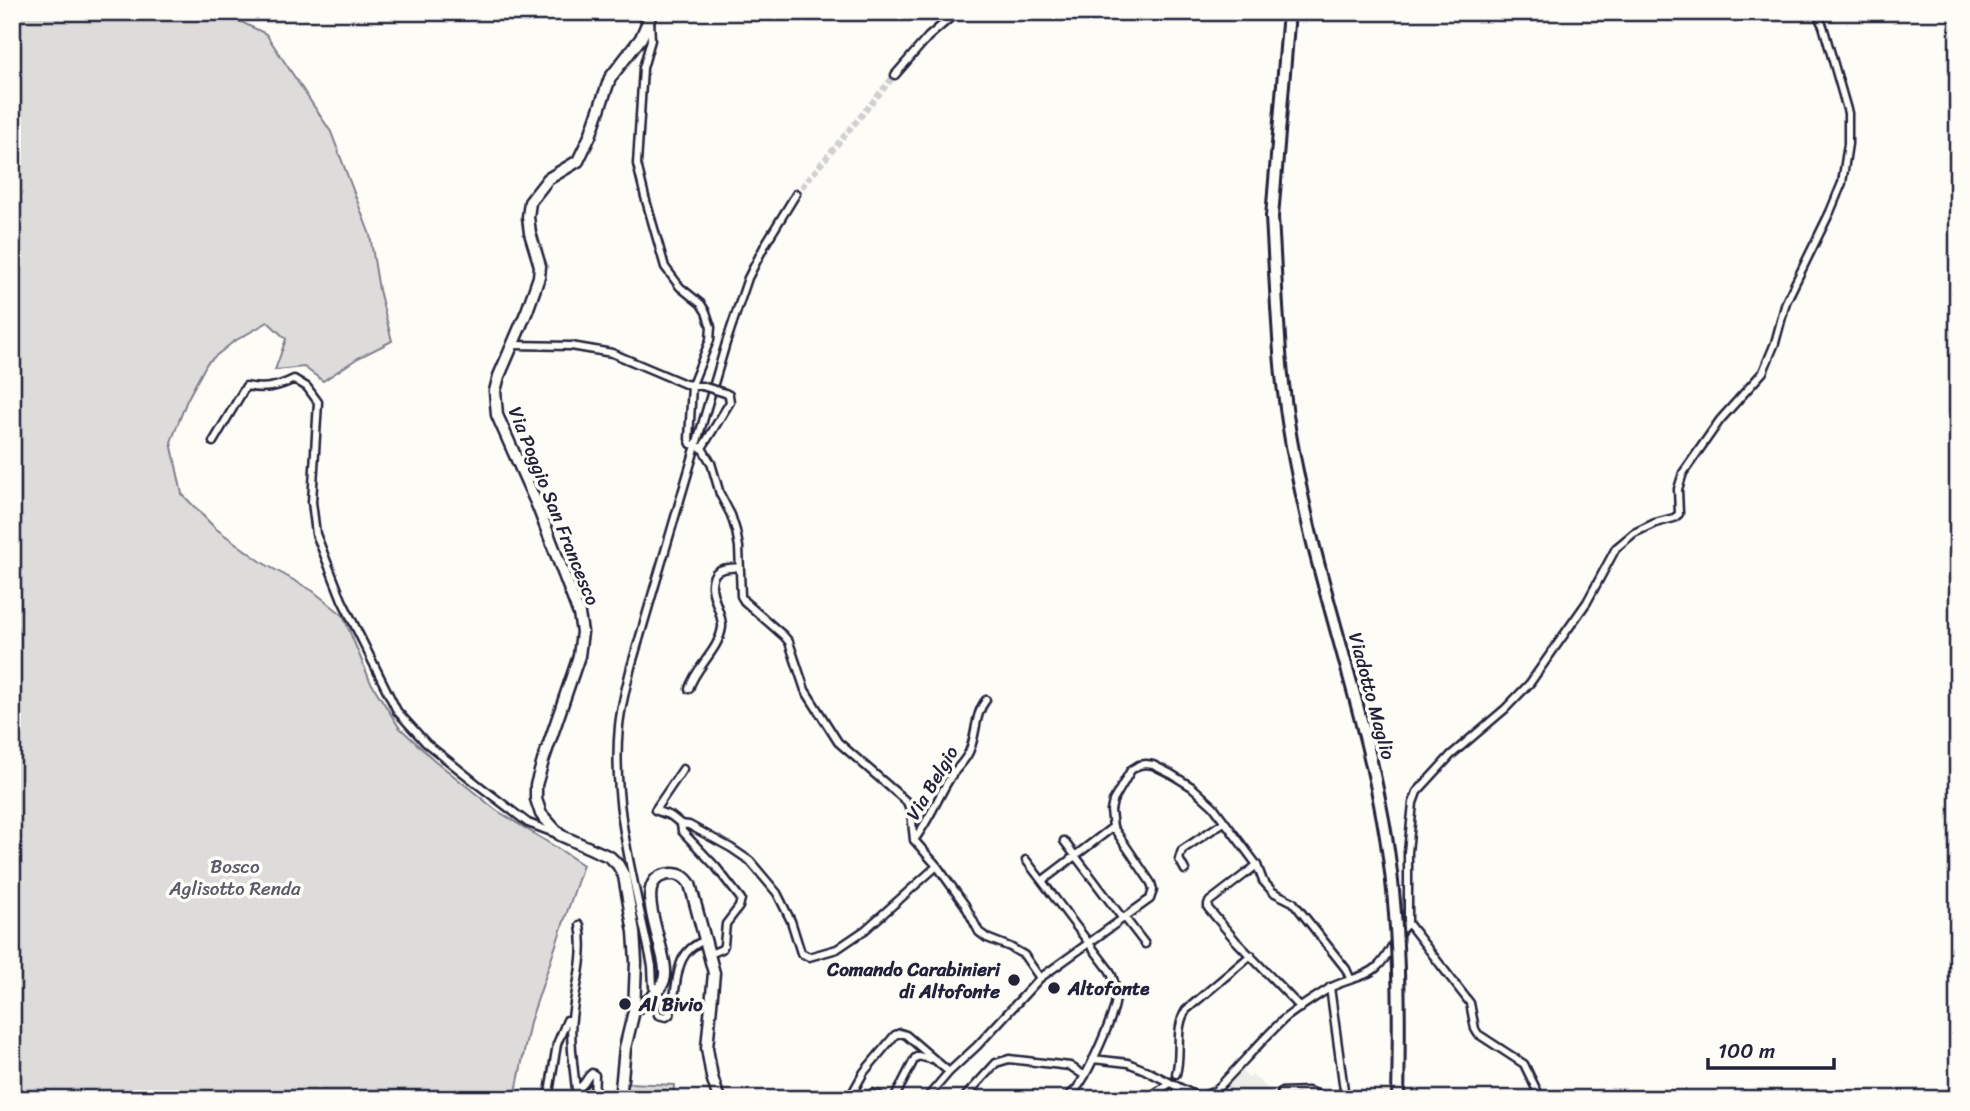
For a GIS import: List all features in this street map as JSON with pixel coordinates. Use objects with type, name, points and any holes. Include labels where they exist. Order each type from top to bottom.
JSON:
[{"type":"main road","name":"Viadotto Maglio","points":[[1289,12],[1272,217],[1276,307],[1284,393],[1312,539],[1366,738],[1381,805],[1394,888],[1398,951],[1398,1099]]},
{"type":"street","points":[[895,75],[928,37],[957,12]]},
{"type":"street","points":[[1541,1099],[1524,1064],[1478,1034],[1470,1003],[1408,923],[1413,803],[1417,792],[1451,755],[1506,709],[1530,682],[1587,602],[1616,548],[1634,533],[1679,514],[1678,489],[1683,473],[1720,420],[1763,372],[1775,343],[1786,302],[1842,183],[1848,144],[1848,113],[1824,29],[1816,12]]},
{"type":"street","points":[[651,15],[651,40],[643,68],[637,164],[665,267],[680,287],[701,304],[711,327],[710,340],[692,385],[689,439],[691,444],[699,447],[710,463],[736,531],[740,587],[744,601],[785,636],[805,690],[838,741],[907,802],[911,812],[914,840],[965,905],[979,932],[1024,955],[1040,978]]},
{"type":"street","name":"Via Poggio San Francesco","points":[[620,1099],[625,1048],[634,1011],[636,962],[635,932],[622,870],[610,857],[560,835],[541,814],[536,799],[536,785],[543,761],[579,656],[582,632],[579,614],[525,477],[497,415],[495,398],[497,383],[539,277],[540,266],[528,217],[530,202],[548,179],[579,160],[610,78],[641,38],[651,15]]},
{"type":"street","points":[[653,987],[652,966],[625,840],[619,784],[619,726],[631,667],[748,278],[796,194]]},
{"type":"street","points":[[512,345],[571,345],[612,353],[685,384],[702,386],[729,395],[730,402],[699,447]]},
{"type":"street","points":[[213,442],[246,386],[260,389],[280,386],[294,379],[307,387],[318,402],[313,502],[316,534],[342,600],[397,711],[426,743],[528,823],[560,835]]},
{"type":"street","points":[[689,689],[720,634],[721,615],[714,599],[715,574],[720,569],[740,567]]},
{"type":"street","name":"Via Belgio","points":[[914,840],[951,775],[969,752],[978,715],[986,700]]},
{"type":"street","points":[[926,1099],[948,1072],[977,1046],[1040,978],[1150,899],[1153,890],[1151,883],[1113,827],[1112,806],[1122,783],[1131,770],[1139,765],[1153,765],[1171,774],[1213,806],[1256,864],[1263,881],[1273,892],[1293,902],[1346,969],[1350,978]]},
{"type":"street","points":[[683,769],[655,810],[731,848],[757,868],[777,893],[791,921],[801,953],[809,957],[836,949],[865,930],[937,866]]},
{"type":"street","points":[[1185,870],[1179,859],[1182,850],[1224,822]]},
{"type":"street","points":[[681,824],[682,831],[741,899],[726,924],[722,949],[710,954]]},
{"type":"street","points":[[1042,881],[1113,827]]},
{"type":"street","points":[[1064,841],[1145,944]]},
{"type":"street","points":[[1027,860],[1110,971],[1115,986],[1113,1009],[1093,1059],[1076,1089],[1065,1099]]},
{"type":"street","points":[[1256,864],[1208,904],[1208,908],[1301,1008]]},
{"type":"street","points":[[634,1011],[658,990],[664,980],[666,968],[649,894],[660,877],[679,874],[691,884],[714,973],[707,1048],[719,1099]]},
{"type":"street","points":[[1093,1059],[1128,1063],[1173,1081],[1201,1097],[1215,1091],[1285,1018],[1330,987],[1368,974],[1377,968],[1399,931],[1408,923]]},
{"type":"street","points":[[574,1099],[576,1090],[571,1020],[582,937],[580,925]]},
{"type":"street","points":[[654,1001],[658,1015],[666,1017],[670,1014],[675,982],[684,956],[695,944],[706,940]]},
{"type":"street","points":[[1147,1099],[1173,1081],[1178,1066],[1180,1021],[1186,1010],[1251,955]]},
{"type":"street","points":[[1330,987],[1343,1090],[1339,1099]]},
{"type":"street","points":[[548,1099],[557,1044],[567,1020],[571,1020]]},
{"type":"street","points":[[849,1099],[864,1072],[897,1034],[906,1035],[948,1072]]},
{"type":"street","points":[[894,1099],[915,1058],[919,1056],[932,1059]]},
{"type":"street","points":[[963,1099],[996,1063],[1009,1059],[1070,1066],[1085,1076]]},
{"type":"street","points":[[576,1090],[584,1085],[592,1073],[596,1081],[594,1099]]},
{"type":"street","points":[[1163,1090],[1166,1099]]},
{"type":"street","points":[[1281,1092],[1307,1091],[1332,1099]]},
{"type":"street","points":[[873,1093],[886,1099]]},
{"type":"shaded area","points":[[1241,1071],[1249,1078],[1252,1074],[1279,1099],[1224,1099],[1219,1095]]},
{"type":"green space","name":"Bosco Aglisotto Renda","points":[[12,12],[221,12],[266,34],[331,132],[370,235],[379,290],[392,341],[358,358],[323,381],[304,367],[275,370],[286,339],[268,322],[233,342],[207,363],[187,400],[171,442],[182,494],[215,528],[263,563],[313,591],[343,615],[370,681],[399,727],[433,759],[496,810],[583,865],[530,1022],[516,1099],[12,1099]]},
{"type":"green space","points":[[628,1083],[674,1085],[673,1099],[627,1099]]},
{"type":"tunnel","points":[[796,194],[895,75]]},
{"type":"place","name":"Comando Carabinieri di Altofonte","points":[[1014,980]]},
{"type":"place","name":"Altofonte","points":[[1054,988]]},
{"type":"place","name":"Al Bivio","points":[[625,1004]]}]
